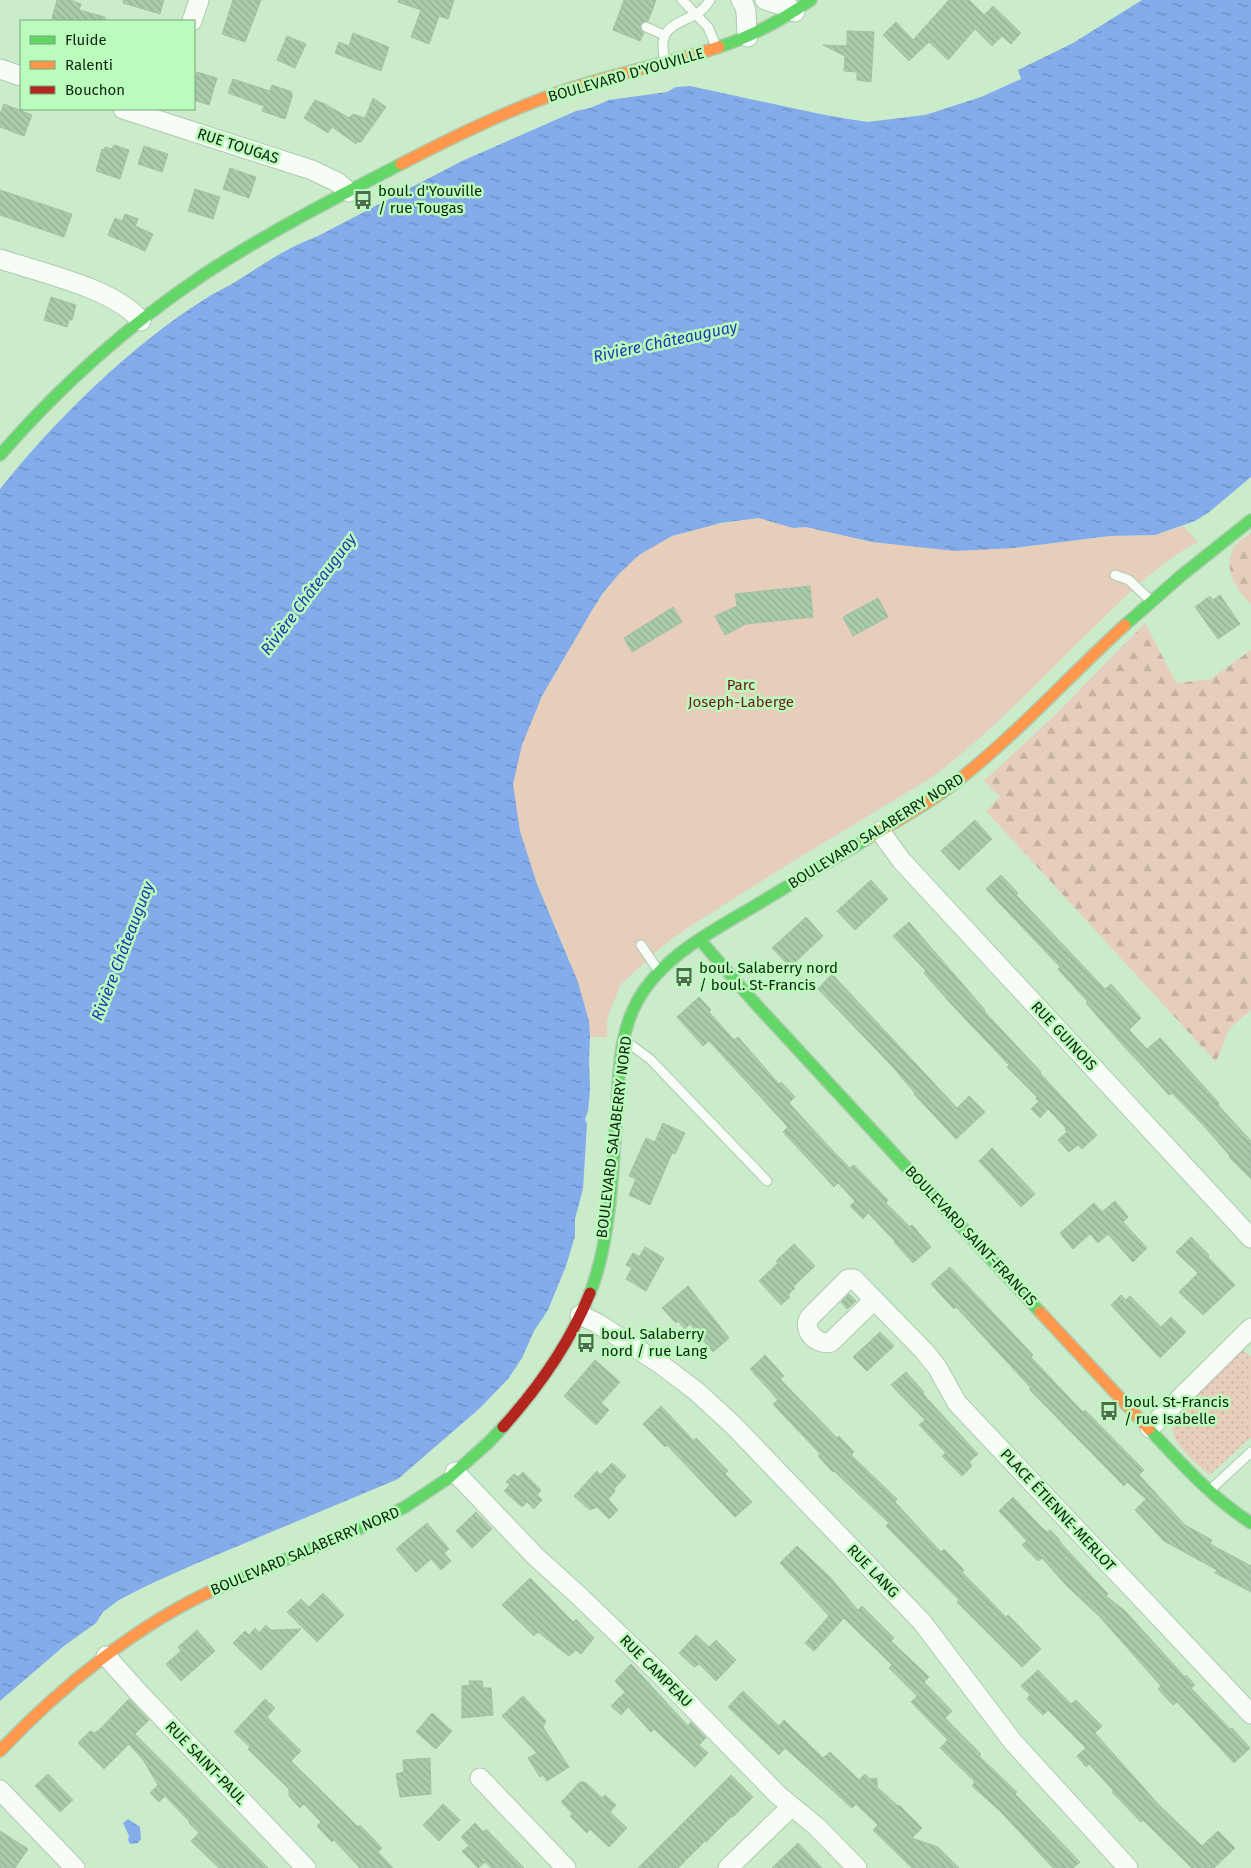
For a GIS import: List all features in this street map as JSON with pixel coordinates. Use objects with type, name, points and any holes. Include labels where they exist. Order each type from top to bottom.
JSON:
[{"type":"street","points":[[192,20],[199,0]]},
{"type":"street","points":[[741,0],[746,10],[746,32],[748,37]]},
{"type":"street","points":[[765,0],[788,7],[795,12]]},
{"type":"street","name":"BOULEVARD D'YOUVILLE","points":[[0,455],[65,386],[99,355],[141,320],[197,279],[235,255],[451,138],[504,114],[550,95],[590,82],[716,49],[748,37],[795,12],[811,0]]},
{"type":"street","points":[[0,70],[20,76]]},
{"type":"street","name":"RUE TOUGAS","points":[[130,110],[162,115],[312,170],[337,182],[349,192]]},
{"type":"street","points":[[0,259],[110,296],[134,312],[141,320]]},
{"type":"street","name":"BOULEVARD SALABERRY NORD","points":[[0,1752],[38,1712],[106,1656],[154,1621],[186,1603],[372,1524],[424,1496],[455,1472],[491,1439],[530,1394],[551,1365],[580,1315],[593,1285],[603,1239],[610,1186],[620,1068],[633,1008],[645,988],[660,972],[722,925],[938,795],[971,770],[1151,601],[1251,520]]},
{"type":"street","name":"RUE GUINOIS","points":[[880,831],[893,850],[924,885],[1251,1238]]},
{"type":"street","name":"BOULEVARD SAINT-FRANCIS","points":[[700,940],[753,1001],[1208,1492],[1251,1523]]},
{"type":"street","name":"PLACE ÉTIENNE-MERLOT","points":[[874,1300],[932,1360],[957,1403],[1251,1714]]},
{"type":"street","name":"RUE LANG","points":[[580,1315],[597,1323],[666,1368],[696,1391],[733,1425],[922,1622],[1013,1742],[1128,1868]]},
{"type":"street","points":[[1150,1428],[1251,1328]]},
{"type":"street","name":"RUE CAMPEAU","points":[[455,1472],[536,1557],[658,1672],[791,1808],[817,1827],[857,1868]]},
{"type":"street","name":"RUE SAINT-PAUL","points":[[106,1656],[306,1868]]},
{"type":"street","points":[[480,1778],[566,1868]]},
{"type":"street","points":[[0,1790],[75,1868]]},
{"type":"street","points":[[728,1868],[791,1808]]},
{"type":"lane","points":[[682,0],[708,27],[716,49]]},
{"type":"lane","points":[[666,63],[662,44],[664,35],[676,24],[706,7],[710,0]]},
{"type":"lane","points":[[646,27],[664,35]]},
{"type":"lane","points":[[1115,575],[1134,583],[1151,601]]},
{"type":"lane","points":[[641,945],[660,972]]},
{"type":"lane","points":[[625,1041],[650,1059],[767,1181]]},
{"type":"lane","points":[[1208,1492],[1251,1452]]},
{"type":"green space","name":"Parc Joseph-Laberge","points":[[759,518],[793,528],[806,527],[872,542],[1015,548],[1110,536],[1155,535],[1183,526],[1198,542],[1183,550],[1144,580],[1107,614],[1015,706],[973,744],[929,779],[795,860],[665,944],[621,984],[607,1021],[607,1037],[590,1037],[578,984],[527,857],[520,830],[515,806],[513,781],[521,744],[536,709],[587,619],[601,596],[627,565],[651,547],[680,534],[696,529]]},
{"type":"green space","points":[[1251,533],[1251,604],[1235,584],[1230,569],[1230,561],[1236,545]]},
{"type":"green space","points":[[1145,623],[1176,683],[1211,679],[1251,650],[1251,1010],[1229,1029],[1216,1062],[986,811],[1000,797],[984,781],[1058,712]]},
{"type":"green space","points":[[1242,1349],[1251,1357],[1251,1437],[1211,1474],[1208,1474],[1180,1446],[1173,1433],[1173,1427],[1183,1410]]},
{"type":"water","name":"Rivière Châteauguay","points":[[1142,0],[1251,0],[1251,477],[1208,513],[1195,521],[1155,535],[1110,536],[1015,548],[955,551],[872,542],[806,527],[793,528],[759,518],[721,523],[672,536],[639,555],[619,574],[603,593],[591,612],[542,696],[522,745],[513,784],[520,831],[537,884],[578,982],[589,1021],[590,1037],[590,1089],[588,1111],[585,1119],[587,1124],[583,1189],[575,1219],[575,1236],[566,1266],[548,1310],[534,1331],[522,1358],[508,1379],[480,1408],[398,1479],[195,1564],[119,1600],[103,1612],[96,1623],[64,1646],[0,1701],[0,489],[44,437],[95,386],[149,339],[205,299],[284,252],[462,161],[576,111],[590,108],[609,100],[667,92],[676,87],[690,86],[825,115],[867,122],[925,115],[981,97],[1021,79],[1018,70],[1073,43]]},
{"type":"water","points":[[128,1819],[140,1827],[141,1839],[138,1843],[130,1844],[128,1840],[129,1836],[123,1823]]},
{"type":"building","points":[[57,0],[70,0],[81,4],[79,10],[105,17],[105,20],[59,20],[52,18]]},
{"type":"building","points":[[123,0],[164,0],[160,14],[123,3]]},
{"type":"building","points":[[233,0],[261,0],[245,42],[222,34]]},
{"type":"building","points":[[399,0],[454,0],[448,19],[439,16],[429,44],[411,37],[421,10],[398,2]]},
{"type":"building","points":[[624,0],[656,0],[648,21],[640,25],[644,33],[640,41],[613,30]]},
{"type":"building","points":[[949,0],[969,0],[984,15],[993,6],[1021,33],[1011,44],[1002,36],[992,46],[975,29],[948,60],[929,42],[909,61],[883,35],[896,22],[913,40]]},
{"type":"building","points":[[847,31],[874,32],[871,82],[857,80],[857,72],[844,71],[845,56],[823,45],[847,46]]},
{"type":"building","points":[[353,33],[389,47],[381,71],[335,53],[339,42],[349,46]]},
{"type":"building","points":[[287,36],[306,44],[295,68],[277,60]]},
{"type":"building","points":[[197,72],[217,78],[209,105],[195,100],[195,79]]},
{"type":"building","points":[[233,79],[270,91],[272,85],[292,92],[285,119],[262,111],[264,106],[228,93]]},
{"type":"building","points":[[373,98],[386,107],[360,143],[358,141],[356,144],[332,127],[328,133],[304,118],[315,100],[349,118],[353,114],[365,118]]},
{"type":"building","points":[[4,104],[32,115],[24,136],[0,127],[0,114]]},
{"type":"building","points":[[114,145],[129,150],[120,179],[96,171],[102,149],[104,150],[105,147],[112,149]]},
{"type":"building","points":[[144,146],[168,154],[162,172],[138,164]]},
{"type":"building","points":[[230,168],[256,177],[249,198],[223,189]]},
{"type":"building","points":[[195,189],[220,197],[213,219],[188,211]]},
{"type":"building","points":[[0,190],[72,214],[64,237],[0,215]]},
{"type":"building","points":[[125,214],[138,219],[135,226],[153,234],[145,251],[108,235],[115,218],[122,221]]},
{"type":"building","points":[[51,297],[76,305],[72,320],[69,320],[67,327],[44,320]]},
{"type":"building","points":[[810,586],[813,617],[746,624],[725,635],[715,616],[737,606],[735,594]]},
{"type":"building","points":[[1220,595],[1240,624],[1218,639],[1195,607],[1210,596],[1213,600]]},
{"type":"building","points":[[878,598],[888,617],[853,636],[843,617]]},
{"type":"building","points":[[673,607],[682,622],[632,652],[624,638]]},
{"type":"building","points":[[975,820],[992,839],[959,870],[941,851]]},
{"type":"building","points":[[1001,875],[1018,893],[1016,895],[1105,989],[1111,984],[1141,1018],[1129,1030],[1147,1049],[1160,1038],[1251,1141],[1251,1179],[1229,1157],[1204,1126],[1172,1093],[1169,1095],[1120,1042],[1086,1003],[1088,1002],[1058,969],[1060,967],[986,889]]},
{"type":"building","points":[[871,880],[888,899],[855,930],[837,911]]},
{"type":"building","points":[[806,917],[823,936],[790,967],[772,948]]},
{"type":"building","points":[[909,922],[984,1011],[1097,1135],[1082,1149],[1078,1145],[1069,1152],[1058,1140],[1067,1132],[1066,1128],[1048,1109],[1040,1118],[1031,1109],[1039,1101],[1036,1099],[1037,1097],[1007,1067],[1009,1065],[952,1005],[924,973],[926,971],[893,936]]},
{"type":"building","points":[[832,974],[957,1108],[969,1096],[985,1112],[956,1139],[914,1094],[891,1065],[818,989]]},
{"type":"building","points":[[699,997],[711,1010],[709,1012],[734,1040],[738,1037],[779,1084],[781,1082],[795,1097],[789,1103],[832,1150],[850,1168],[854,1165],[888,1200],[886,1203],[910,1227],[912,1225],[931,1247],[913,1263],[868,1213],[863,1219],[850,1206],[855,1201],[838,1183],[834,1187],[783,1132],[788,1127],[709,1041],[703,1046],[677,1017]]},
{"type":"building","points":[[663,1123],[685,1133],[675,1154],[672,1153],[650,1205],[629,1195],[636,1179],[629,1176],[646,1138],[655,1142]]},
{"type":"building","points":[[992,1148],[1035,1194],[1021,1207],[979,1161]]},
{"type":"building","points":[[1115,1201],[1128,1217],[1123,1222],[1147,1248],[1133,1262],[1108,1234],[1098,1243],[1090,1234],[1073,1249],[1060,1233],[1094,1203],[1102,1212]]},
{"type":"building","points":[[1191,1237],[1235,1285],[1203,1315],[1179,1292],[1198,1273],[1176,1252]]},
{"type":"building","points":[[794,1244],[815,1266],[793,1287],[795,1288],[788,1295],[790,1297],[781,1305],[759,1281]]},
{"type":"building","points":[[645,1247],[664,1258],[646,1291],[626,1279],[632,1268],[626,1265],[633,1253],[639,1257]]},
{"type":"building","points":[[950,1267],[1033,1355],[1031,1357],[1059,1387],[1083,1412],[1085,1410],[1144,1470],[1139,1475],[1185,1525],[1212,1540],[1210,1544],[1251,1566],[1251,1592],[1215,1573],[1217,1570],[1164,1541],[1135,1510],[1146,1499],[1127,1482],[1124,1486],[1029,1389],[1031,1388],[956,1307],[954,1309],[931,1284]]},
{"type":"building","points":[[688,1286],[729,1338],[713,1352],[690,1324],[685,1329],[678,1321],[676,1323],[662,1308]]},
{"type":"building","points":[[849,1294],[856,1301],[847,1309],[841,1302]]},
{"type":"building","points":[[1121,1295],[1126,1300],[1130,1296],[1161,1327],[1171,1317],[1186,1332],[1160,1358],[1111,1305]]},
{"type":"building","points":[[880,1332],[894,1346],[867,1371],[853,1357]]},
{"type":"building","points":[[765,1355],[784,1376],[780,1379],[837,1438],[839,1436],[854,1452],[851,1455],[897,1499],[895,1502],[941,1552],[944,1549],[964,1570],[962,1572],[1006,1617],[1008,1615],[1041,1649],[1022,1667],[957,1602],[959,1600],[886,1526],[889,1523],[833,1472],[818,1456],[820,1454],[773,1404],[778,1400],[750,1369]]},
{"type":"building","points":[[595,1360],[620,1382],[601,1403],[609,1410],[596,1425],[564,1396]]},
{"type":"building","points":[[906,1372],[924,1392],[923,1394],[978,1454],[969,1462],[972,1466],[962,1476],[942,1456],[946,1453],[919,1425],[925,1420],[891,1385]]},
{"type":"building","points":[[661,1406],[694,1441],[696,1438],[728,1471],[725,1474],[752,1502],[735,1517],[667,1445],[665,1447],[643,1424]]},
{"type":"building","points":[[612,1463],[626,1476],[608,1499],[618,1510],[609,1519],[597,1507],[590,1510],[574,1496],[597,1471],[600,1475]]},
{"type":"building","points":[[523,1472],[541,1490],[537,1495],[542,1500],[534,1509],[527,1502],[522,1507],[504,1491],[510,1485],[506,1482],[514,1474],[518,1477]]},
{"type":"building","points":[[1013,1497],[1041,1527],[1047,1532],[1050,1530],[1060,1540],[1108,1594],[1106,1596],[1125,1611],[1185,1677],[1186,1675],[1195,1685],[1191,1688],[1250,1748],[1234,1763],[1177,1702],[1173,1705],[1158,1689],[1161,1686],[1100,1617],[1067,1586],[1042,1558],[1038,1561],[1022,1545],[1027,1541],[999,1511]]},
{"type":"building","points":[[476,1512],[492,1529],[472,1548],[456,1531]]},
{"type":"building","points":[[427,1523],[449,1549],[444,1553],[451,1561],[441,1570],[431,1559],[416,1572],[396,1549]]},
{"type":"building","points":[[797,1546],[829,1576],[858,1610],[862,1606],[894,1638],[891,1641],[929,1677],[924,1682],[952,1711],[945,1718],[981,1754],[979,1756],[1017,1792],[1015,1794],[1080,1862],[1073,1868],[1053,1868],[1000,1811],[972,1786],[975,1782],[940,1748],[948,1740],[911,1702],[917,1696],[889,1668],[892,1665],[844,1618],[814,1651],[805,1643],[829,1616],[780,1563]]},
{"type":"building","points":[[530,1578],[573,1622],[576,1619],[594,1638],[581,1654],[576,1650],[569,1656],[538,1632],[534,1636],[502,1605]]},
{"type":"building","points":[[323,1593],[344,1615],[317,1642],[287,1612],[301,1599],[309,1607]]},
{"type":"building","points":[[266,1625],[271,1630],[301,1629],[261,1670],[233,1643],[245,1631],[249,1635],[255,1628],[259,1633]]},
{"type":"building","points":[[197,1630],[215,1651],[181,1681],[166,1664],[181,1651],[178,1647]]},
{"type":"building","points":[[696,1635],[709,1647],[716,1640],[736,1660],[716,1681],[699,1664],[694,1667],[679,1653]]},
{"type":"building","points":[[631,1664],[688,1726],[691,1722],[706,1738],[699,1745],[708,1753],[695,1767],[654,1729],[651,1732],[628,1707],[621,1715],[611,1706],[625,1692],[615,1681]]},
{"type":"building","points":[[1038,1670],[1071,1704],[1076,1700],[1102,1726],[1095,1733],[1159,1805],[1202,1846],[1218,1831],[1235,1848],[1214,1868],[1192,1868],[1143,1820],[1141,1822],[1112,1792],[1114,1791],[1089,1764],[1086,1767],[1077,1756],[1086,1748],[1048,1710],[1043,1715],[1027,1699],[1030,1695],[1021,1686]]},
{"type":"building","points":[[469,1681],[482,1681],[483,1688],[491,1688],[493,1715],[462,1718],[462,1686],[470,1685]]},
{"type":"building","points":[[743,1691],[779,1726],[784,1720],[823,1758],[830,1752],[859,1780],[865,1774],[870,1779],[877,1778],[877,1787],[899,1805],[922,1828],[912,1838],[938,1847],[959,1868],[912,1868],[873,1830],[878,1825],[856,1804],[852,1808],[785,1748],[779,1755],[728,1707]]},
{"type":"building","points":[[523,1696],[546,1721],[543,1727],[569,1767],[547,1781],[543,1775],[540,1777],[528,1758],[537,1753],[502,1716]]},
{"type":"building","points":[[129,1699],[149,1720],[135,1734],[268,1868],[219,1868],[191,1841],[199,1833],[190,1822],[165,1796],[159,1802],[150,1793],[158,1785],[144,1761],[129,1744],[104,1769],[78,1743],[90,1731],[95,1733],[101,1728]]},
{"type":"building","points":[[265,1699],[275,1708],[267,1717],[301,1751],[291,1761],[382,1848],[378,1852],[393,1868],[360,1868],[334,1840],[332,1842],[317,1826],[321,1822],[304,1804],[300,1808],[289,1796],[289,1789],[248,1749],[250,1747],[234,1732]]},
{"type":"building","points":[[432,1713],[452,1731],[436,1749],[416,1732]]},
{"type":"building","points":[[430,1758],[431,1794],[400,1797],[396,1774],[404,1772],[403,1760]]},
{"type":"building","points":[[48,1774],[73,1800],[60,1812],[35,1786]]},
{"type":"building","points":[[731,1775],[753,1797],[733,1817],[678,1868],[638,1868]]},
{"type":"building","points":[[580,1782],[585,1782],[602,1798],[605,1795],[616,1805],[610,1812],[627,1828],[609,1847],[590,1829],[587,1833],[570,1816],[573,1814],[561,1802]]},
{"type":"building","points":[[443,1804],[460,1820],[439,1841],[423,1825]]},
{"type":"building","points":[[475,1823],[483,1832],[486,1829],[524,1868],[491,1868],[485,1862],[478,1868],[462,1851],[469,1846],[461,1837]]},
{"type":"building","points":[[0,1831],[28,1849],[15,1868],[0,1868]]},
{"type":"building","points":[[798,1843],[822,1868],[772,1868]]},
{"type":"traffic: fast","points":[[719,47],[767,27],[811,0]]},
{"type":"traffic: fast","points":[[0,455],[46,405],[95,358],[175,295],[203,275],[276,231],[325,203],[401,164]]},
{"type":"traffic: fast","points":[[1125,625],[1182,575],[1251,520]]},
{"type":"traffic: fast","points":[[590,1293],[597,1273],[606,1230],[624,1036],[633,1010],[643,992],[670,961],[704,936],[865,840]]},
{"type":"traffic: fast","points":[[700,940],[753,1001],[1040,1312]]},
{"type":"traffic: fast","points":[[218,1588],[363,1527],[405,1507],[450,1477],[503,1427]]},
{"type":"traffic: fast","points":[[1149,1429],[1210,1491],[1251,1523]]},
{"type":"traffic: slow","points":[[401,164],[528,104],[590,82],[719,47]]},
{"type":"traffic: slow","points":[[865,840],[927,803],[983,760],[1125,625]]},
{"type":"traffic: slow","points":[[1040,1312],[1149,1429]]},
{"type":"traffic: slow","points":[[0,1751],[23,1727],[74,1681],[130,1638],[188,1602],[218,1588]]},
{"type":"traffic: jam","points":[[503,1427],[552,1364],[573,1329],[590,1293]]},
{"type":"place","name":"boul. d'Youville / rue Tougas","points":[[363,200]]},
{"type":"place","name":"boul. Salaberry nord / boul. St-Francis","points":[[684,977]]},
{"type":"place","name":"boul. Salaberry nord / rue Lang","points":[[586,1343]]},
{"type":"place","name":"boul. St-Francis / rue Isabelle","points":[[1109,1411]]}]
